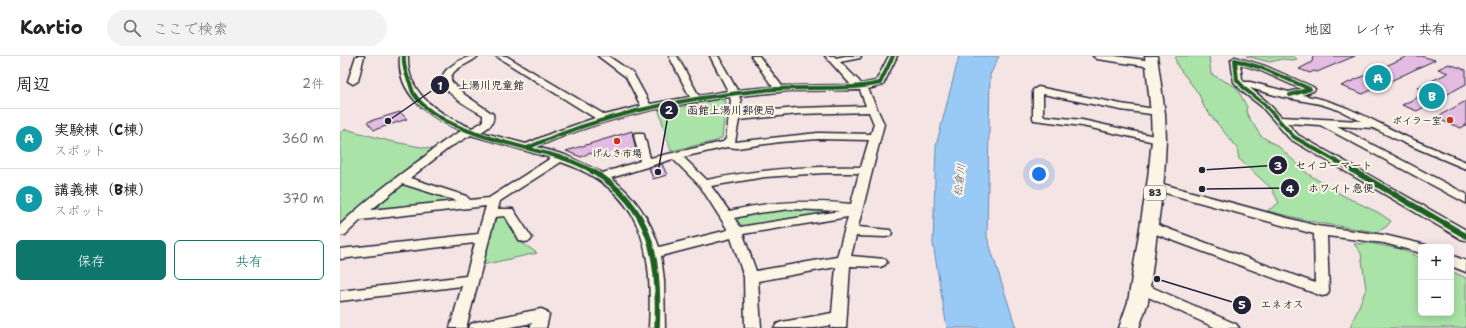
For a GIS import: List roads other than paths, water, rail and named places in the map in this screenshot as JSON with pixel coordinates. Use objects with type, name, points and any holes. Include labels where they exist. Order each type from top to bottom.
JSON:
[{"type":"main road","name":"83","points":[[1129,328],[1138,302],[1150,227],[1159,140],[1158,112],[1152,60]]},
{"type":"street","points":[[353,81],[360,56]]},
{"type":"street","points":[[404,56],[403,60],[408,81],[416,96],[440,116],[471,132],[561,157],[591,170],[615,187],[634,207],[646,228],[654,253],[658,288],[657,328]]},
{"type":"street","points":[[340,232],[401,179],[461,136],[486,125],[489,121],[489,116],[449,88],[445,79],[450,70],[474,56]]},
{"type":"street","points":[[500,56],[604,119]]},
{"type":"street","points":[[602,56],[630,75],[647,109]]},
{"type":"street","points":[[673,56],[696,99]]},
{"type":"street","points":[[714,56],[734,93],[736,100],[732,140],[727,144]]},
{"type":"street","points":[[755,56],[780,89]]},
{"type":"street","points":[[832,59],[857,56]]},
{"type":"street","points":[[527,148],[566,131],[604,119],[696,99],[734,93],[780,89],[860,87],[880,83],[893,56]]},
{"type":"street","points":[[1098,56],[1152,60]]},
{"type":"street","points":[[782,328],[838,323],[843,261],[879,124],[873,109],[860,87],[832,59]]},
{"type":"street","points":[[1290,95],[1310,89],[1274,73],[1235,60],[1237,80],[1264,104],[1294,137],[1466,236]]},
{"type":"street","points":[[1242,85],[1250,85],[1335,105],[1406,140],[1466,166]]},
{"type":"street","points":[[1158,112],[1122,107],[1038,90],[1038,118],[1082,123],[1159,140]]},
{"type":"street","points":[[734,117],[798,111],[873,109]]},
{"type":"street","points":[[1279,120],[1377,126]]},
{"type":"street","points":[[1323,123],[1466,199]]},
{"type":"street","points":[[640,135],[646,162]]},
{"type":"street","points":[[602,177],[646,162],[727,144],[737,146],[780,139],[818,136],[876,137]]},
{"type":"street","points":[[674,155],[704,184],[727,216],[736,232],[751,277],[752,328]]},
{"type":"street","points":[[458,328],[494,199],[561,157]]},
{"type":"street","points":[[704,184],[745,175],[782,170],[866,170]]},
{"type":"street","points":[[401,179],[462,199],[468,204]]},
{"type":"street","points":[[1155,186],[1311,228],[1384,239],[1418,247]]},
{"type":"street","points":[[357,216],[468,204],[492,207],[509,212],[525,238]]},
{"type":"street","points":[[727,216],[748,210],[780,206],[825,205],[856,210]]},
{"type":"street","points":[[654,253],[736,232],[856,210]]},
{"type":"street","points":[[1150,227],[1322,291],[1320,235]]},
{"type":"street","points":[[1450,227],[1466,228]]},
{"type":"street","points":[[851,231],[885,233]]},
{"type":"street","points":[[340,254],[483,238]]},
{"type":"street","points":[[751,277],[843,261],[880,262]]},
{"type":"street","points":[[1454,261],[1466,267]]},
{"type":"street","points":[[340,296],[472,280]]},
{"type":"street","points":[[1140,287],[1231,328]]},
{"type":"street","points":[[476,328],[541,314],[538,328]]},
{"type":"water","name":"松倉川","points":[[959,56],[999,56],[990,75],[987,237],[1016,328],[947,328],[933,244],[936,146]]},
{"type":"place","name":"実験棟（C棟）","points":[[1378,78]]},
{"type":"place","name":"講義棟（B棟）","points":[[1432,96]]},
{"type":"place","name":"ボイラー室","points":[[1450,120]]},
{"type":"place","name":"上湯川児童館","points":[[388,121]]},
{"type":"place","name":"げんき市場","points":[[617,141]]},
{"type":"place","name":"セイコーマート","points":[[1202,170]]},
{"type":"place","name":"函館上湯川郵便局","points":[[658,172]]},
{"type":"place","name":"ホワイト急便","points":[[1202,189]]},
{"type":"place","name":"エネオス","points":[[1157,279]]}]
